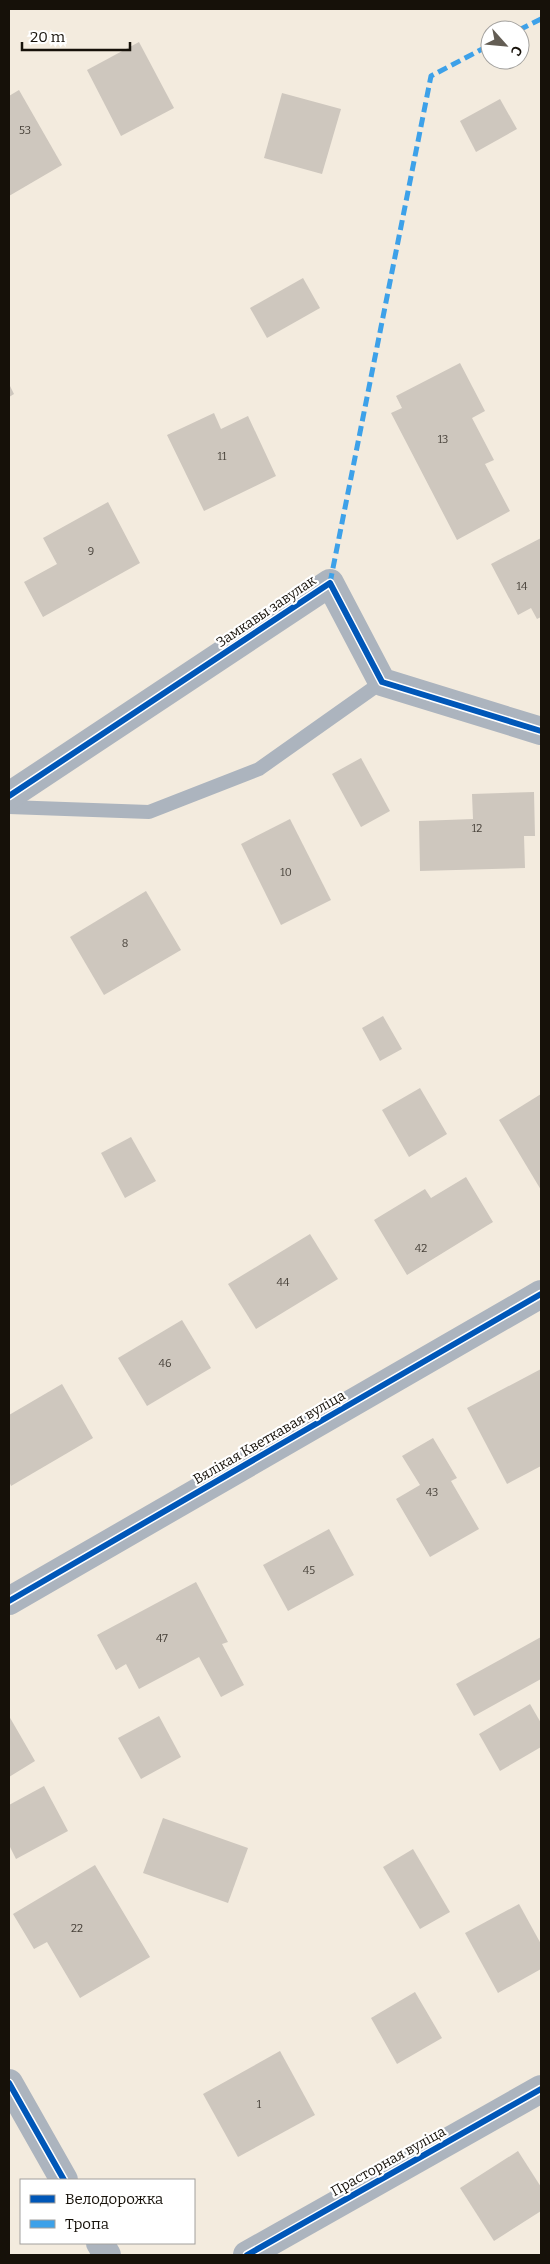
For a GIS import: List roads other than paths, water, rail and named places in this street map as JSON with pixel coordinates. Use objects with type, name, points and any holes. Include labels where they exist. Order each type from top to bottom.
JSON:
[{"type":"street","name":"Замкавы завулак","points":[[9,796],[330,583],[382,682]]},
{"type":"street","points":[[382,682],[541,730]]},
{"type":"street","name":"Вялікая Кветкавая вуліца","points":[[9,1601],[541,1294]]},
{"type":"street","points":[[9,2083],[63,2179]]},
{"type":"street","name":"Прасторная вуліца","points":[[247,2255],[541,2089]]},
{"type":"street","points":[[101,2244],[107,2255]]},
{"type":"lane","points":[[9,807],[149,812],[259,769],[382,682]]}]
